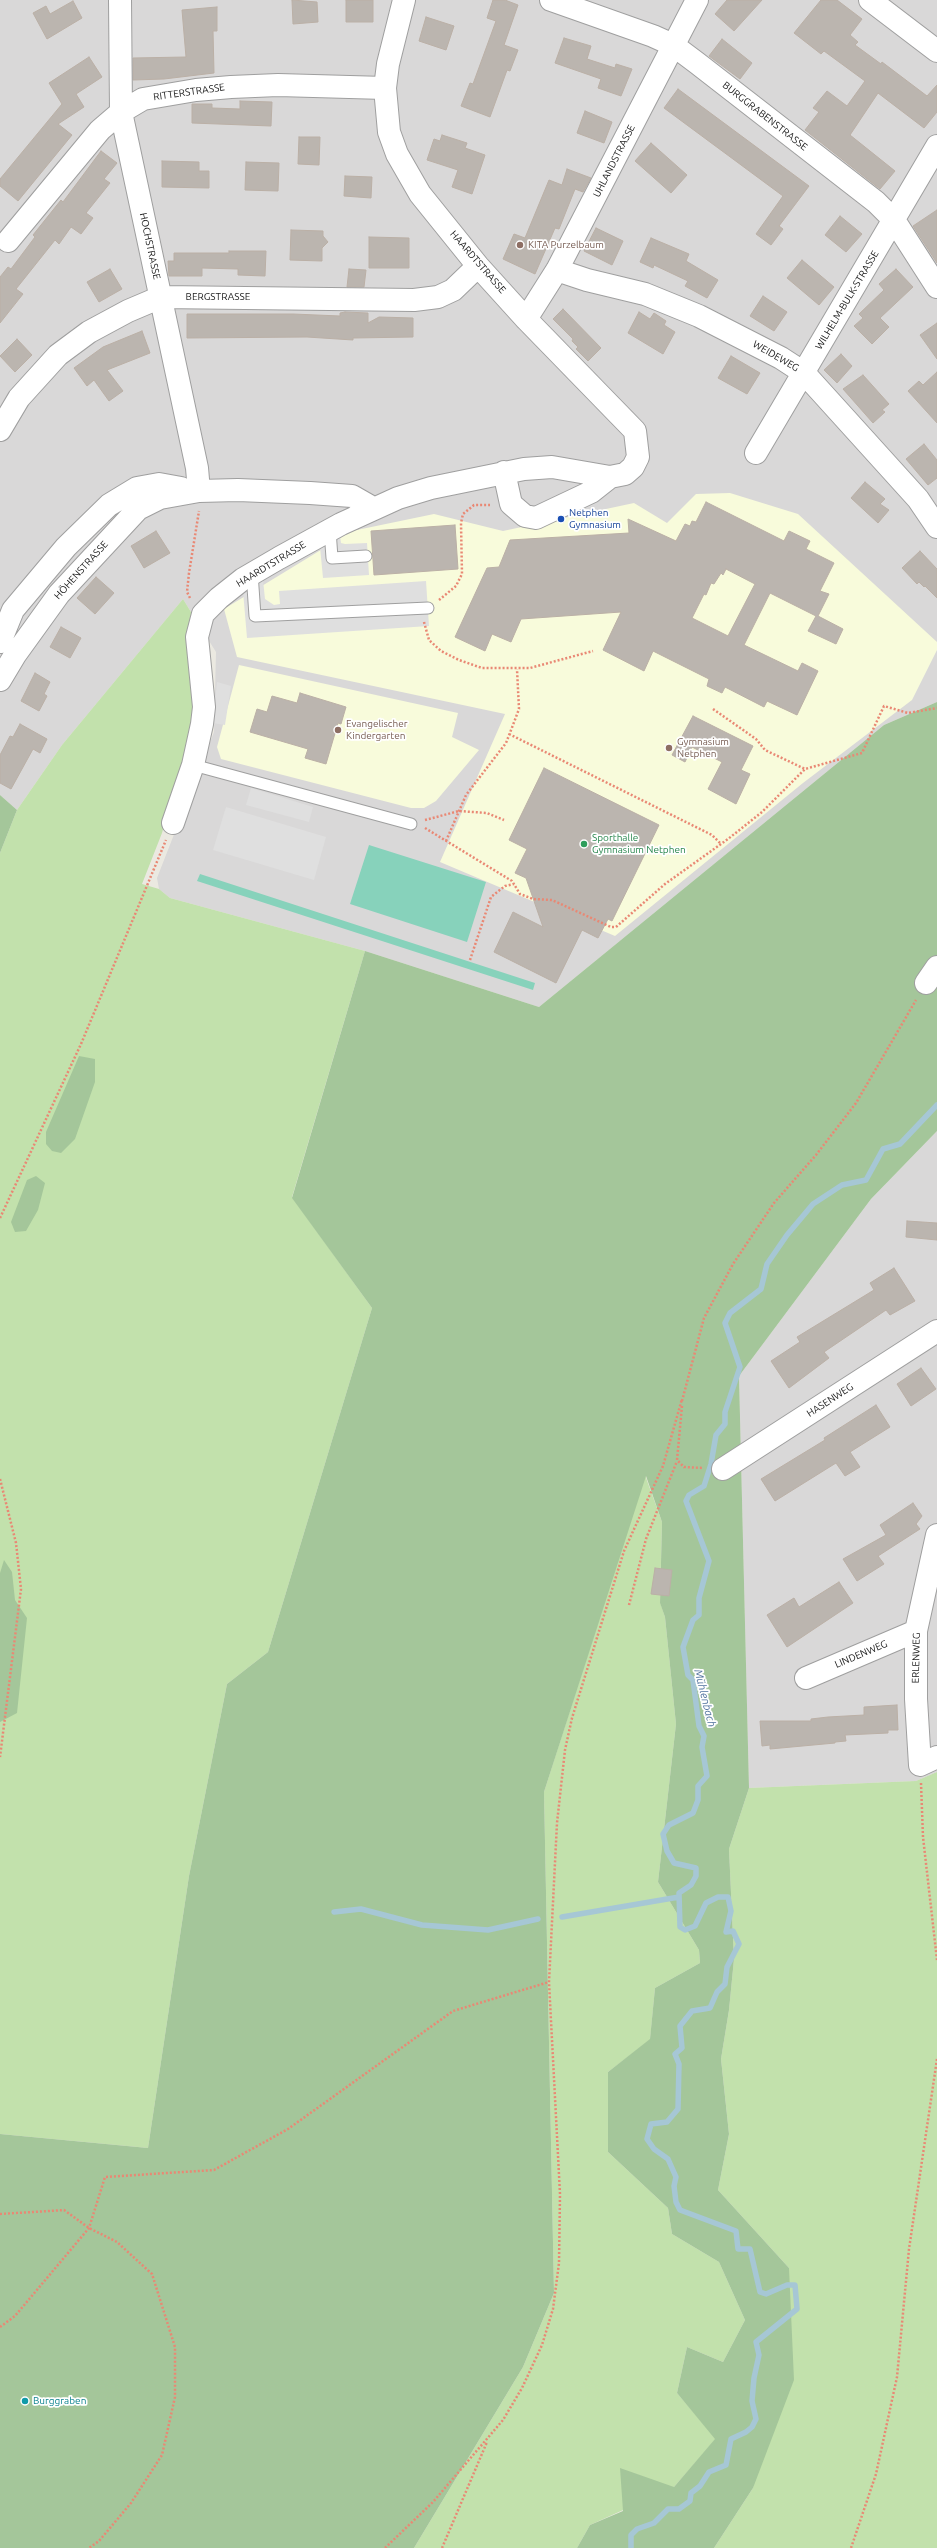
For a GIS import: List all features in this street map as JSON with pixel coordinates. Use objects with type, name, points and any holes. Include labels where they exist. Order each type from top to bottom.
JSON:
[{"type":"street","name":"HOCHSTRASSE","points":[[120,0],[121,112],[197,468],[193,491]]},
{"type":"street","name":"HAARDTSTRASSE","points":[[202,614],[219,598],[252,573],[373,508],[431,488],[504,472],[552,467],[610,477],[625,474],[638,457],[638,445],[634,431],[526,319],[478,266],[420,194],[397,154],[389,132],[385,88],[388,64],[404,0]]},
{"type":"street","name":"BURGGRABENSTRASSE","points":[[551,0],[673,45],[876,202],[894,220],[937,287]]},
{"type":"street","name":"UHLANDSTRASSE","points":[[526,319],[557,270],[697,0]]},
{"type":"street","points":[[870,0],[937,51]]},
{"type":"street","name":"RITTERSTRASSE","points":[[8,241],[100,130],[121,112],[143,99],[196,90],[278,85],[385,88]]},
{"type":"street","name":"WILHELM-BULK-STRASSE","points":[[756,453],[937,146]]},
{"type":"street","name":"BERGSTRASSE","points":[[0,430],[19,398],[58,355],[89,332],[128,310],[161,297],[420,299],[438,297],[453,290],[478,266]]},
{"type":"street","name":"WEIDEWEG","points":[[557,270],[587,280],[644,294],[700,316],[775,354],[804,373],[918,499],[937,527]]},
{"type":"street","points":[[504,472],[510,504]]},
{"type":"street","name":"HAARDTSTRASSE","points":[[510,504],[525,516],[536,518],[591,492],[610,477]]},
{"type":"street","name":"HÖHENSTRASSE","points":[[0,642],[13,610],[66,547],[109,505],[136,488],[159,484],[177,485],[193,491]]},
{"type":"street","name":"HÖHENSTRASSE","points":[[0,680],[15,655],[59,594],[138,509],[160,498],[193,491],[238,490],[352,496],[373,508]]},
{"type":"street","points":[[173,823],[193,765],[204,707],[197,658],[196,637],[202,614]]},
{"type":"street","name":"HASENWEG","points":[[723,1469],[937,1331]]},
{"type":"street","name":"ERLENWEG","points":[[928,1761],[916,1699],[916,1631],[937,1535]]},
{"type":"street","name":"LINDENWEG","points":[[806,1678],[916,1631]]},
{"type":"lane","points":[[330,530],[332,558],[366,556]]},
{"type":"lane","points":[[252,573],[255,616],[424,608]]},
{"type":"lane","points":[[193,765],[411,824]]},
{"type":"path","points":[[193,491],[200,517],[187,592],[192,603],[202,614]]},
{"type":"path","points":[[510,504],[474,505],[467,508],[461,523],[462,574],[456,586],[424,608],[429,640],[441,650],[458,660],[482,668],[530,668],[593,651]]},
{"type":"path","points":[[446,841],[466,795],[506,743],[519,709],[516,669]]},
{"type":"path","points":[[411,824],[431,831],[514,884],[520,894],[528,897],[552,900],[610,927],[616,927],[664,884],[721,844],[762,812],[805,769],[862,753],[884,706],[908,714],[937,708]]},
{"type":"path","points":[[713,710],[756,739],[765,750],[805,769]]},
{"type":"path","points":[[509,734],[712,835],[721,844]]},
{"type":"path","points":[[411,824],[460,811],[487,813],[504,820]]},
{"type":"path","points":[[0,1218],[80,1044],[173,823]]},
{"type":"path","points":[[470,960],[491,897],[505,886],[514,884]]},
{"type":"path","points":[[385,2548],[433,2502],[489,2437],[522,2388],[542,2345],[553,2309],[560,2263],[560,2194],[550,1982],[557,1823],[565,1750],[570,1725],[624,1551],[663,1466],[704,1318],[733,1264],[774,1203],[816,1156],[856,1103],[932,975]]},
{"type":"path","points":[[629,1606],[646,1539],[677,1460],[682,1400]]},
{"type":"path","points":[[677,1460],[684,1467]]},
{"type":"path","points":[[0,1479],[16,1543],[21,1589],[0,1757]]},
{"type":"path","points":[[928,1761],[923,1837],[937,1960]]},
{"type":"path","points":[[0,2327],[15,2316],[89,2228],[105,2177],[214,2170],[288,2129],[453,2011],[550,1982]]},
{"type":"path","points":[[851,2548],[876,2474],[897,2377],[909,2249],[937,2060]]},
{"type":"path","points":[[0,2214],[64,2210],[89,2228],[117,2242],[152,2274],[175,2347],[175,2390],[162,2455],[131,2503],[100,2541],[90,2548]]},
{"type":"path","points":[[442,2548],[489,2437]]},
{"type":"shaded area","points":[[0,0],[937,0],[937,702],[884,725],[539,1007],[365,951],[170,898],[159,889],[157,878],[214,732],[216,652],[183,599],[62,745],[17,810],[0,795]]},
{"type":"shaded area","name":"Gymnasium Netphen","points":[[730,493],[798,514],[937,642],[937,650],[912,700],[803,783],[615,936],[440,862],[505,714],[237,657],[224,609],[352,531],[434,514],[503,531],[634,503],[667,523],[696,494]]},
{"type":"shaded area","points":[[340,536],[341,543],[367,543],[369,575],[323,578],[320,547]]},
{"type":"shaded area","points":[[263,580],[265,599],[274,605],[280,604],[279,591],[426,581],[429,626],[247,638],[243,591]]},
{"type":"shaded area","name":"Evangelischer Kindergarten","points":[[239,665],[458,713],[452,737],[479,750],[436,801],[424,808],[411,808],[221,759],[217,747]]},
{"type":"shaded area","points":[[217,682],[231,686],[225,725],[213,723]]},
{"type":"shaded area","points":[[937,702],[937,1131],[871,1199],[739,1376],[749,1788],[729,1849],[734,1959],[729,2010],[721,2059],[729,2134],[718,2190],[789,2268],[794,2380],[753,2488],[714,2548],[577,2548],[590,2525],[623,2511],[620,2468],[674,2487],[715,2439],[677,2393],[687,2347],[723,2362],[745,2320],[719,2262],[672,2234],[668,2208],[608,2152],[608,2072],[650,2039],[655,1988],[700,1963],[699,1950],[658,1882],[676,1724],[665,1617],[660,1603],[662,1522],[646,1476],[544,1792],[554,2293],[523,2367],[414,2548],[0,2548],[0,2134],[148,2148],[189,1876],[227,1684],[268,1652],[372,1308],[292,1198],[365,951],[539,1007],[884,725]]},
{"type":"shaded area","points":[[251,788],[313,807],[309,822],[246,805]]},
{"type":"shaded area","points":[[0,795],[17,810],[0,853]]},
{"type":"shaded area","points":[[226,807],[326,837],[314,880],[213,850]]},
{"type":"shaded area","points":[[79,1056],[95,1059],[95,1082],[75,1139],[61,1153],[52,1151],[46,1144],[46,1132]]},
{"type":"shaded area","points":[[937,1131],[937,1772],[916,1781],[749,1788],[739,1376],[871,1199]]},
{"type":"shaded area","points":[[36,1176],[45,1183],[38,1210],[26,1231],[15,1232],[11,1222],[27,1180]]},
{"type":"shaded area","points":[[4,1560],[12,1572],[15,1600],[27,1618],[17,1713],[0,1722],[0,1573]]},
{"type":"green space","points":[[183,599],[194,617],[197,708],[162,833],[142,884],[159,889],[170,898],[365,951],[292,1197],[372,1308],[268,1652],[227,1684],[189,1876],[148,2148],[0,2134],[0,853],[17,810],[62,745]]},
{"type":"green space","points":[[369,845],[486,882],[467,942],[350,904]]},
{"type":"green space","points":[[200,874],[535,983],[533,990],[197,881]]},
{"type":"green space","points":[[645,1475],[662,1522],[660,1602],[665,1617],[676,1724],[658,1882],[699,1950],[700,1963],[655,1988],[650,2040],[608,2072],[608,2152],[668,2208],[672,2234],[719,2262],[745,2320],[723,2362],[687,2347],[677,2393],[716,2439],[674,2487],[590,2525],[577,2548],[414,2548],[523,2367],[554,2293],[544,1792]]},
{"type":"green space","points":[[937,1772],[937,2548],[714,2548],[753,2488],[789,2268],[718,2190],[729,2134],[721,2059],[729,2010],[734,1959],[729,1849],[749,1788],[916,1781]]},
{"type":"building","points":[[292,0],[317,2],[318,22],[293,24]]},
{"type":"building","points":[[346,0],[373,0],[373,22],[346,22]]},
{"type":"building","points":[[493,0],[505,0],[518,5],[504,45],[518,50],[510,71],[507,70],[490,117],[461,106],[470,83],[473,84],[496,21],[487,18]]},
{"type":"building","points":[[727,0],[762,0],[734,31],[715,14]]},
{"type":"building","points":[[821,0],[837,0],[862,19],[850,35],[858,42],[855,45],[881,64],[882,62],[927,96],[937,85],[937,112],[924,128],[878,93],[850,135],[895,171],[880,189],[805,130],[819,112],[813,108],[827,91],[847,106],[865,81],[824,51],[821,54],[794,33]]},
{"type":"building","points":[[73,1],[82,18],[47,39],[33,13],[46,6],[50,14]]},
{"type":"building","points":[[217,7],[217,31],[213,31],[214,73],[164,79],[133,80],[133,58],[186,57],[182,10]]},
{"type":"building","points":[[426,17],[454,26],[446,50],[419,41]]},
{"type":"building","points":[[564,38],[591,46],[587,59],[615,68],[616,64],[632,69],[621,96],[598,88],[601,79],[555,63]]},
{"type":"building","points":[[722,39],[752,63],[740,79],[709,56]]},
{"type":"building","points":[[89,57],[102,77],[76,94],[84,107],[58,124],[72,135],[18,201],[0,186],[0,179],[62,104],[49,83]]},
{"type":"building","points":[[678,89],[809,186],[779,226],[783,229],[771,245],[756,234],[783,196],[664,108]]},
{"type":"building","points":[[240,101],[272,102],[271,126],[192,123],[192,104],[212,104],[212,108],[240,109]]},
{"type":"building","points":[[585,111],[612,122],[604,143],[577,133]]},
{"type":"building","points":[[442,135],[467,143],[465,148],[485,155],[472,194],[452,187],[458,170],[427,160],[434,139],[440,141]]},
{"type":"building","points":[[299,137],[320,137],[319,165],[298,164]]},
{"type":"building","points":[[651,143],[687,175],[671,193],[635,161]]},
{"type":"building","points":[[101,151],[117,163],[104,179],[110,183],[86,213],[93,218],[81,234],[71,227],[59,244],[55,240],[16,289],[23,294],[0,323],[0,277],[8,267],[11,269],[35,237],[33,235],[61,200],[63,202]]},
{"type":"building","points":[[162,161],[199,162],[199,171],[209,171],[209,188],[162,187]]},
{"type":"building","points":[[246,162],[279,163],[278,191],[245,190]]},
{"type":"building","points":[[567,169],[591,178],[583,192],[575,189],[559,229],[555,228],[535,274],[503,259],[514,234],[525,238],[549,180],[562,185]]},
{"type":"building","points":[[345,176],[372,177],[371,198],[344,196]]},
{"type":"building","points":[[937,210],[937,263],[913,226]]},
{"type":"building","points":[[840,216],[862,234],[846,252],[825,235]]},
{"type":"building","points":[[596,228],[623,241],[612,265],[584,251]]},
{"type":"building","points":[[291,230],[323,231],[323,236],[328,242],[322,248],[322,261],[290,260]]},
{"type":"building","points":[[369,237],[409,238],[409,268],[369,268]]},
{"type":"building","points":[[651,238],[689,254],[686,261],[718,280],[707,298],[685,286],[688,281],[654,265],[653,268],[640,262]]},
{"type":"building","points":[[229,251],[266,251],[265,276],[238,275],[238,269],[202,268],[202,276],[169,276],[168,261],[174,261],[174,253],[229,253]]},
{"type":"building","points":[[802,260],[834,287],[819,305],[787,278]]},
{"type":"building","points":[[110,269],[122,289],[99,302],[87,282]]},
{"type":"building","points":[[349,269],[366,270],[364,287],[347,287]]},
{"type":"building","points":[[896,269],[913,287],[880,318],[889,327],[872,344],[854,326],[863,318],[859,314],[884,290],[879,284]]},
{"type":"building","points":[[763,296],[787,312],[774,331],[750,316]]},
{"type":"building","points":[[563,309],[601,348],[588,361],[576,349],[578,347],[572,341],[573,339],[553,319]]},
{"type":"building","points":[[639,312],[650,319],[654,313],[666,321],[664,325],[675,332],[663,354],[628,333]]},
{"type":"building","points":[[340,313],[368,313],[368,323],[379,317],[413,318],[413,337],[353,338],[353,340],[307,337],[187,338],[187,314],[293,314],[340,316]]},
{"type":"building","points":[[937,323],[937,359],[920,335]]},
{"type":"building","points":[[142,331],[150,353],[107,370],[123,391],[109,401],[94,380],[87,386],[74,368],[103,347]]},
{"type":"building","points":[[17,339],[32,355],[15,372],[0,356]]},
{"type":"building","points":[[841,354],[852,366],[837,383],[824,370]]},
{"type":"building","points":[[731,356],[760,373],[747,394],[718,378]]},
{"type":"building","points":[[937,372],[937,423],[908,391],[919,381],[923,385]]},
{"type":"building","points":[[863,375],[889,404],[882,410],[885,412],[873,423],[843,389]]},
{"type":"building","points":[[924,444],[937,460],[937,478],[928,485],[906,459]]},
{"type":"building","points":[[865,482],[885,499],[880,504],[889,510],[878,523],[851,498]]},
{"type":"building","points":[[706,502],[784,541],[789,531],[810,541],[806,549],[834,563],[820,591],[829,594],[818,616],[843,629],[836,644],[808,631],[816,616],[770,593],[744,645],[798,671],[802,663],[818,671],[797,715],[767,701],[764,707],[725,687],[722,693],[707,686],[709,679],[653,651],[644,671],[603,650],[621,612],[521,619],[511,642],[492,634],[485,651],[455,637],[487,568],[499,567],[510,540],[629,533],[628,519],[676,541],[685,524],[690,526],[692,521],[696,522]],"holes":[[[726,569],[755,584],[728,636],[692,618],[704,594],[706,595],[711,583],[714,584],[721,573],[723,575]]]},
{"type":"building","points":[[455,525],[458,569],[374,575],[371,531]]},
{"type":"building","points":[[156,531],[170,553],[144,568],[131,546]]},
{"type":"building","points":[[920,551],[937,569],[937,598],[925,586],[924,587],[919,582],[917,584],[902,568]]},
{"type":"building","points":[[96,577],[114,593],[95,614],[77,598]]},
{"type":"building","points":[[61,627],[81,638],[70,658],[50,647]]},
{"type":"building","points":[[35,673],[50,682],[44,694],[47,696],[39,711],[21,701]]},
{"type":"building","points":[[300,693],[346,707],[341,724],[338,723],[326,764],[305,758],[308,749],[250,732],[257,709],[267,712],[272,696],[297,703]]},
{"type":"building","points":[[693,716],[753,746],[741,770],[750,774],[736,804],[708,789],[722,762],[692,747],[685,762],[672,755]]},
{"type":"building","points":[[20,724],[47,739],[40,753],[33,749],[11,789],[0,783],[0,755],[10,736],[13,737]]},
{"type":"building","name":"Sporthalle Gymnasium Netphen","points":[[544,768],[659,825],[612,921],[608,919],[598,938],[582,930],[556,983],[494,952],[513,912],[543,927],[526,878],[515,873],[527,849],[509,840]]},
{"type":"building","points":[[907,1221],[937,1223],[937,1240],[906,1237]]},
{"type":"building","points":[[894,1268],[915,1301],[890,1315],[886,1310],[824,1352],[829,1358],[789,1388],[771,1361],[800,1342],[797,1337],[874,1290],[870,1283]]},
{"type":"building","points":[[921,1368],[936,1389],[911,1406],[897,1384]]},
{"type":"building","points":[[876,1405],[890,1427],[850,1452],[860,1467],[845,1476],[836,1463],[775,1501],[761,1479],[825,1440],[824,1438]]},
{"type":"building","points":[[913,1503],[922,1516],[916,1524],[920,1529],[878,1556],[884,1564],[857,1581],[843,1559],[886,1535],[880,1525]]},
{"type":"building","points":[[655,1568],[672,1570],[669,1596],[651,1594]]},
{"type":"building","points":[[839,1582],[853,1603],[787,1647],[767,1615],[794,1598],[799,1607]]},
{"type":"building","points":[[897,1705],[898,1730],[888,1730],[888,1733],[845,1735],[846,1741],[835,1743],[770,1749],[770,1745],[762,1746],[760,1721],[811,1721],[811,1719],[828,1717],[864,1715],[864,1707]]},
{"type":"waterway","name":"Mühlenbach","points":[[631,2548],[631,2535],[637,2529],[654,2523],[668,2509],[679,2509],[690,2501],[691,2493],[700,2486],[709,2472],[726,2465],[731,2439],[746,2432],[752,2427],[756,2419],[752,2401],[754,2378],[759,2355],[756,2342],[797,2309],[795,2285],[787,2285],[766,2294],[760,2292],[750,2249],[738,2249],[736,2231],[680,2210],[676,2202],[674,2186],[676,2177],[668,2159],[654,2149],[647,2139],[651,2124],[667,2122],[678,2109],[679,2064],[675,2054],[682,2048],[680,2026],[692,2011],[710,2008],[717,1992],[725,1984],[727,1967],[739,1944],[733,1931],[726,1932],[731,1911],[728,1897],[718,1897],[706,1903],[695,1926],[685,1930],[680,1927],[679,1893],[691,1885],[696,1876],[696,1868],[674,1863],[667,1851],[663,1834],[669,1825],[693,1813],[698,1800],[698,1786],[707,1776],[702,1747],[704,1736],[699,1726],[693,1680],[688,1675],[683,1647],[693,1620],[699,1615],[699,1598],[709,1561],[686,1501],[689,1495],[704,1486],[711,1464],[716,1435],[725,1424],[725,1412],[740,1367],[725,1323],[730,1313],[761,1289],[767,1264],[787,1235],[813,1204],[842,1185],[866,1180],[883,1149],[900,1144],[937,1105]]},
{"type":"waterway","points":[[562,1917],[679,1897]]},
{"type":"waterway","points":[[334,1912],[361,1909],[422,1925],[488,1930],[538,1919]]},
{"type":"place","name":"KITA Purzelbaum","points":[[520,245]]},
{"type":"place","name":"Netphen Gymnasium","points":[[561,519]]},
{"type":"place","name":"Evangelischer Kindergarten","points":[[338,730]]},
{"type":"place","name":"Gymnasium Netphen","points":[[669,748]]},
{"type":"place","name":"Sporthalle Gymnasium Netphen","points":[[584,844]]},
{"type":"place","name":"Burggraben","points":[[25,2401]]}]
